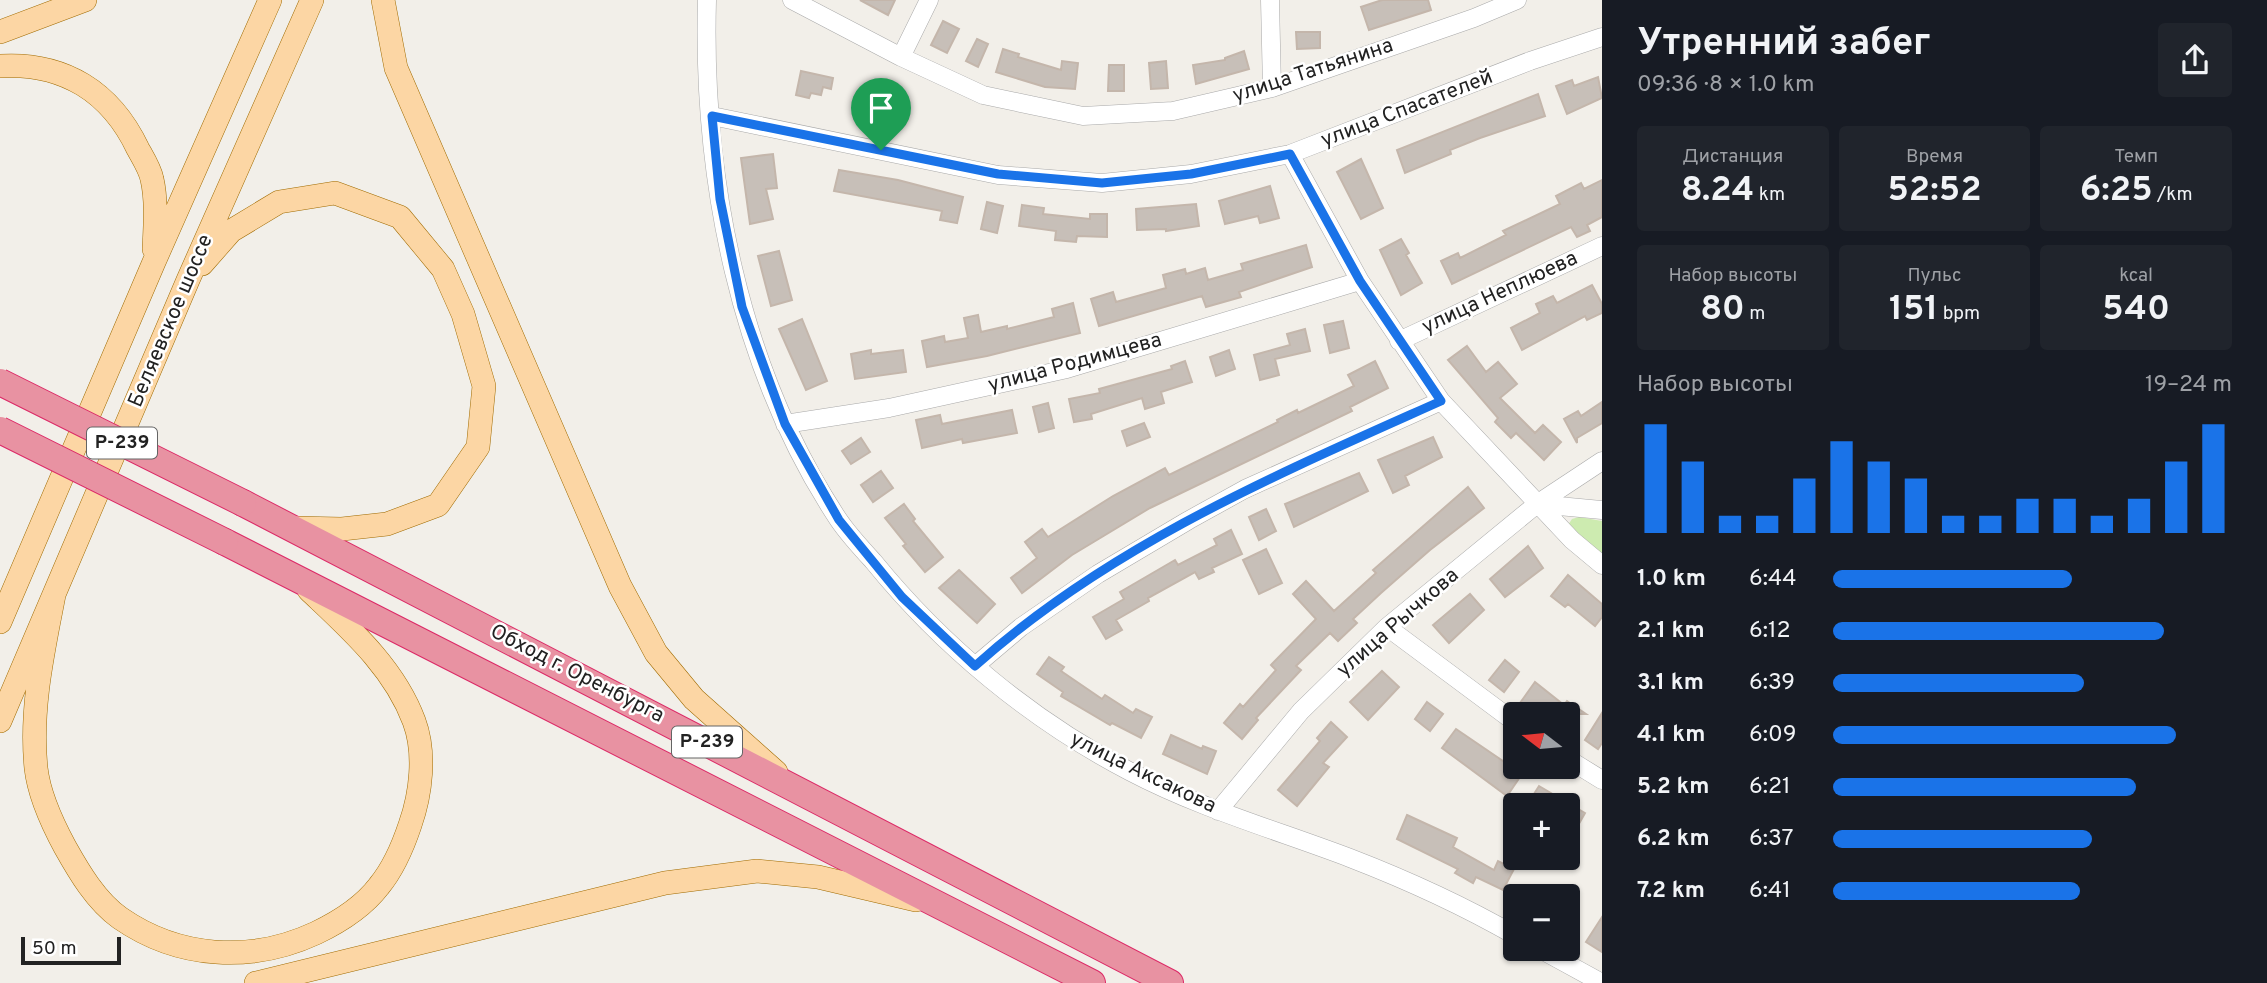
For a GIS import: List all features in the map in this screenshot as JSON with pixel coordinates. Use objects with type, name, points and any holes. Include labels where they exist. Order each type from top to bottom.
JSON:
[{"type":"highway","name":"Обход г. Оренбурга","points":[[0,383],[296,528],[1170,983]]},
{"type":"highway","name":"Обход г. Оренбурга","points":[[0,430],[1092,983]]},
{"type":"main road","points":[[0,32],[85,0]]},
{"type":"main road","name":"Беляевское шоссе","points":[[0,622],[154,261],[270,0]]},
{"type":"main road","name":"Беляевское шоссе","points":[[0,721],[188,279],[312,0]]},
{"type":"main road","points":[[383,0],[396,68],[626,597],[656,653],[694,699],[791,786]]},
{"type":"main road","points":[[0,66],[26,65],[60,74],[96,92],[126,122],[152,177],[154,261]]},
{"type":"main road","points":[[188,279],[231,232],[279,202],[335,193],[400,217],[443,269],[463,314],[484,386],[478,447],[438,505],[387,524],[342,529],[296,528]]},
{"type":"main road","points":[[0,593],[22,571]]},
{"type":"main road","points":[[54,595],[34,722],[36,771],[51,822],[79,872],[118,916],[146,933],[219,954],[255,953],[290,945],[341,921],[379,887],[403,846],[418,802],[421,764],[415,722],[394,682],[367,646],[302,583]]},
{"type":"main road","points":[[256,983],[665,883],[757,871],[818,877],[942,906]]},
{"type":"street","name":"улица Аксакова","points":[[707,0],[706,34],[720,199],[742,307],[785,424],[839,520],[902,597],[975,666],[1065,735],[1131,772],[1218,811],[1350,859],[1456,902],[1503,929]]},
{"type":"street","name":"улица Татьянина","points":[[792,0],[901,57],[983,95],[1083,116],[1173,111],[1272,88],[1474,18],[1517,0]]},
{"type":"street","points":[[901,57],[929,0]]},
{"type":"street","points":[[1270,0],[1272,88]]},
{"type":"street","points":[[1469,0],[1474,18]]},
{"type":"street","name":"улица Спасателей","points":[[712,116],[998,174],[1102,183],[1191,174],[1290,154],[1518,66],[1602,37]]},
{"type":"street","points":[[1290,154],[1360,281],[1441,401],[1572,540],[1602,565]]},
{"type":"street","name":"улица Неплюева","points":[[1399,341],[1602,246]]},
{"type":"street","name":"улица Родимцева","points":[[785,424],[888,408],[1067,369],[1360,281]]},
{"type":"street","points":[[975,666],[1021,627],[1098,574],[1189,520],[1245,489],[1441,401]]},
{"type":"street","name":"улица Рычкова","points":[[1218,811],[1301,711],[1387,627],[1537,504],[1602,461]]},
{"type":"street","points":[[1537,504],[1602,510]]},
{"type":"street","points":[[1387,627],[1503,713]]},
{"type":"street","points":[[1580,766],[1602,780]]},
{"type":"street","points":[[1561,961],[1601,983]]},
{"type":"green space","points":[[1579,517],[1602,521],[1602,558],[1568,525],[1572,519]]},
{"type":"building","points":[[860,0],[895,0],[888,15]]},
{"type":"building","points":[[1382,0],[1428,0],[1431,10],[1369,30],[1361,7]]},
{"type":"building","points":[[943,21],[959,29],[947,53],[931,45]]},
{"type":"building","points":[[1296,32],[1320,32],[1320,48],[1297,49]]},
{"type":"building","points":[[977,39],[988,44],[978,67],[966,61]]},
{"type":"building","points":[[1003,49],[1019,54],[1018,57],[1061,70],[1062,61],[1078,63],[1075,89],[1045,87],[996,72]]},
{"type":"building","points":[[1244,51],[1249,69],[1196,84],[1193,65],[1225,60]]},
{"type":"building","points":[[1166,61],[1168,88],[1151,89],[1149,63]]},
{"type":"building","points":[[1109,65],[1124,65],[1124,91],[1108,91]]},
{"type":"building","points":[[801,71],[833,78],[831,89],[823,87],[821,95],[811,93],[809,98],[796,95]]},
{"type":"building","points":[[1598,77],[1602,98],[1567,114],[1556,86],[1572,80],[1574,86]]},
{"type":"building","points":[[1538,94],[1545,116],[1450,150],[1451,154],[1405,173],[1397,150]]},
{"type":"building","points":[[773,154],[777,188],[766,189],[773,219],[750,224],[741,158]]},
{"type":"building","points":[[1361,159],[1383,208],[1361,219],[1337,172]]},
{"type":"building","points":[[839,170],[898,180],[963,197],[957,223],[940,220],[942,211],[834,191]]},
{"type":"building","points":[[1602,180],[1602,217],[1587,225],[1590,231],[1577,237],[1571,227],[1452,284],[1441,261],[1458,253],[1460,258],[1506,235],[1503,231],[1560,204],[1556,196],[1581,183],[1584,189]]},
{"type":"building","points":[[1270,186],[1279,218],[1260,223],[1258,216],[1225,224],[1219,201]]},
{"type":"building","points":[[987,202],[1003,206],[997,233],[981,229]]},
{"type":"building","points":[[1196,204],[1199,226],[1166,231],[1137,230],[1136,209]]},
{"type":"building","points":[[1022,205],[1044,208],[1043,214],[1090,219],[1090,214],[1107,214],[1107,237],[1077,236],[1076,242],[1055,240],[1056,231],[1019,226]]},
{"type":"building","points":[[1401,239],[1409,253],[1406,255],[1422,283],[1401,295],[1380,250]]},
{"type":"building","points":[[1306,245],[1312,267],[1239,292],[1241,297],[1206,307],[1202,296],[1099,326],[1091,299],[1113,292],[1116,302],[1166,288],[1163,275],[1185,269],[1186,274],[1205,268],[1208,280],[1243,270],[1241,264]]},
{"type":"building","points":[[779,251],[792,300],[771,306],[758,256]]},
{"type":"building","points":[[1592,285],[1602,304],[1602,313],[1587,320],[1585,316],[1522,350],[1511,328],[1540,313],[1536,304],[1553,296],[1557,303]]},
{"type":"building","points":[[1073,303],[1080,333],[987,356],[927,367],[922,341],[944,336],[945,342],[968,338],[964,318],[978,315],[981,332],[1007,326],[1007,329],[1054,317],[1052,309]]},
{"type":"building","points":[[802,319],[827,381],[806,390],[779,329]]},
{"type":"building","points":[[1343,321],[1349,348],[1330,353],[1324,325]]},
{"type":"building","points":[[1305,329],[1310,351],[1275,359],[1279,375],[1260,380],[1254,355],[1290,345],[1287,334]]},
{"type":"building","points":[[1467,346],[1486,372],[1498,362],[1517,384],[1500,398],[1535,433],[1543,425],[1561,442],[1544,460],[1516,433],[1511,438],[1495,422],[1498,418],[1448,360]]},
{"type":"building","points":[[871,350],[871,354],[903,350],[906,372],[855,379],[851,354]]},
{"type":"building","points":[[1229,350],[1235,369],[1216,376],[1210,357]]},
{"type":"building","points":[[1185,361],[1192,382],[1161,392],[1164,403],[1145,409],[1142,398],[1091,414],[1092,419],[1074,422],[1069,399],[1100,393],[1099,389],[1172,369],[1171,366]]},
{"type":"building","points":[[1375,361],[1388,388],[1350,407],[1352,411],[1150,508],[1072,555],[1022,593],[1011,578],[1037,558],[1025,542],[1042,529],[1048,537],[1113,496],[1165,468],[1169,475],[1297,410],[1298,413],[1354,386],[1348,375]]},
{"type":"building","points":[[1602,402],[1602,423],[1577,438],[1577,443],[1564,419],[1578,411],[1581,416]]},
{"type":"building","points":[[1048,403],[1054,428],[1039,432],[1033,407]]},
{"type":"building","points":[[1012,410],[1017,433],[963,443],[962,439],[922,448],[916,420],[940,415],[942,424]]},
{"type":"building","points":[[1144,423],[1150,437],[1127,446],[1122,431]]},
{"type":"building","points":[[1433,437],[1442,457],[1405,476],[1409,485],[1393,493],[1378,460]]},
{"type":"building","points":[[861,438],[870,452],[851,464],[842,451]]},
{"type":"building","points":[[881,471],[893,488],[873,502],[861,485]]},
{"type":"building","points":[[1359,473],[1368,491],[1294,527],[1285,504]]},
{"type":"building","points":[[1468,487],[1484,508],[1381,593],[1353,619],[1357,623],[1338,641],[1330,633],[1296,666],[1301,670],[1256,718],[1258,720],[1242,739],[1224,723],[1240,704],[1243,707],[1276,670],[1271,665],[1316,619],[1293,594],[1306,581],[1334,611],[1376,573],[1373,570]]},
{"type":"building","points":[[904,504],[915,519],[913,521],[943,557],[925,572],[903,546],[906,544],[885,518]]},
{"type":"building","points":[[1266,509],[1276,531],[1259,540],[1249,517]]},
{"type":"building","points":[[1231,530],[1242,554],[1212,568],[1214,572],[1199,579],[1195,572],[1148,598],[1149,601],[1116,620],[1122,630],[1106,639],[1093,617],[1124,599],[1120,592],[1175,560],[1178,565],[1217,545],[1214,539]]},
{"type":"building","points":[[1528,546],[1543,568],[1505,597],[1490,579]]},
{"type":"building","points":[[1266,549],[1282,583],[1259,594],[1243,560]]},
{"type":"building","points":[[959,570],[995,604],[977,623],[939,588]]},
{"type":"building","points":[[1568,575],[1602,604],[1602,617],[1595,626],[1568,604],[1565,607],[1551,596]]},
{"type":"building","points":[[1470,594],[1484,610],[1449,643],[1433,625]]},
{"type":"building","points":[[1049,657],[1064,667],[1061,671],[1102,699],[1105,695],[1133,713],[1136,709],[1152,717],[1141,738],[1112,723],[1110,725],[1061,696],[1063,692],[1037,674]]},
{"type":"building","points":[[1505,660],[1519,672],[1504,692],[1489,680]]},
{"type":"building","points":[[1382,671],[1399,687],[1368,720],[1350,702]]},
{"type":"building","points":[[1535,682],[1560,702],[1521,702]]},
{"type":"building","points":[[1427,702],[1443,714],[1430,731],[1415,719]]},
{"type":"building","points":[[1602,713],[1602,743],[1598,749],[1585,740]]},
{"type":"building","points":[[1331,722],[1347,737],[1323,763],[1329,767],[1297,806],[1278,790],[1320,741],[1317,738]]},
{"type":"building","points":[[1456,729],[1503,761],[1503,779],[1519,779],[1509,793],[1503,793],[1442,748]]},
{"type":"building","points":[[1171,735],[1202,749],[1203,746],[1216,751],[1207,774],[1163,754]]},
{"type":"building","points":[[1539,786],[1551,793],[1535,793]]},
{"type":"building","points":[[1407,815],[1457,838],[1453,847],[1494,870],[1498,861],[1503,864],[1503,870],[1513,870],[1506,884],[1503,884],[1503,890],[1476,877],[1473,883],[1455,873],[1458,869],[1397,839]]},
{"type":"building","points":[[1602,917],[1602,952],[1586,942]]},
{"type":"route","points":[[712,116],[881,150],[998,174],[1102,183],[1191,174],[1290,154],[1360,281],[1441,401],[1245,489],[1189,520],[1098,574],[1021,627],[975,666],[902,597],[839,520],[785,424],[742,307],[720,199],[712,116]]}]
